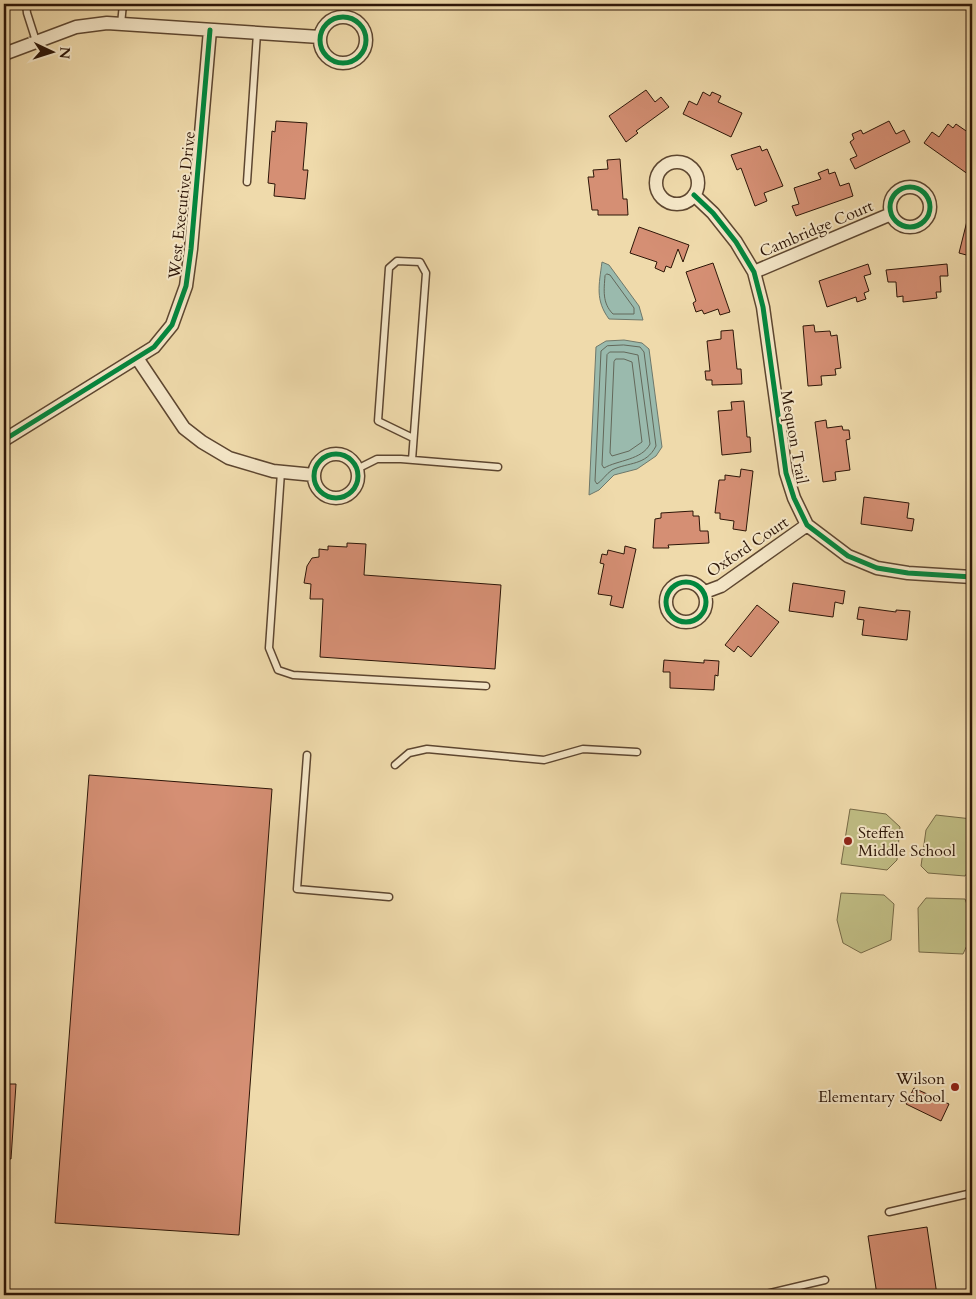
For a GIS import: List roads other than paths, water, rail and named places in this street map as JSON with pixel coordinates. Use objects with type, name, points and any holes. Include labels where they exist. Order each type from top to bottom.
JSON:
[{"type":"street","points":[[4,54],[84,25],[107,23],[320,37]]},
{"type":"street","name":"West Executive Drive","points":[[4,440],[154,347],[172,325],[186,286],[191,249],[210,30]]},
{"type":"street","name":"Mequon Trail","points":[[694,195],[713,213],[736,242],[754,272],[762,307],[786,473],[794,498],[807,524],[848,556],[877,568],[908,574],[972,577]]},
{"type":"street","name":"Cambridge Court","points":[[754,272],[891,214]]},
{"type":"street","points":[[137,358],[184,428],[202,442],[229,458],[273,471],[314,475]]},
{"type":"street","points":[[336,453],[349,458],[357,469],[358,477],[356,484],[346,495],[338,498],[331,497],[318,489],[314,475],[315,468],[323,457],[336,453]]},
{"type":"street","name":"Oxford Court","points":[[705,592],[721,586],[807,524]]},
{"type":"lane","points":[[26,4],[36,41]]},
{"type":"lane","points":[[121,24],[122,4]]},
{"type":"lane","points":[[247,182],[258,33]]},
{"type":"lane","points":[[412,460],[426,273],[420,262],[397,261],[389,268],[378,421],[413,438]]},
{"type":"lane","points":[[357,469],[377,459],[498,467]]},
{"type":"lane","points":[[281,472],[269,648],[278,670],[294,675],[486,686]]},
{"type":"lane","points":[[395,765],[410,754],[427,750],[544,760],[583,749],[637,752]]},
{"type":"lane","points":[[307,755],[297,889],[389,897]]},
{"type":"lane","points":[[889,1212],[972,1193]]},
{"type":"lane","points":[[760,1295],[825,1280]]},
{"type":"water","points":[[602,262],[609,265],[639,306],[643,320],[609,319],[602,305],[599,292]]},
{"type":"water","points":[[624,340],[642,343],[649,349],[662,447],[656,456],[637,469],[614,475],[599,490],[589,495],[596,347],[606,341]]},
{"type":"place","name":"Steffen Middle School","points":[[848,841]]},
{"type":"place","name":"Wilson Elementary School","points":[[955,1087]]}]
